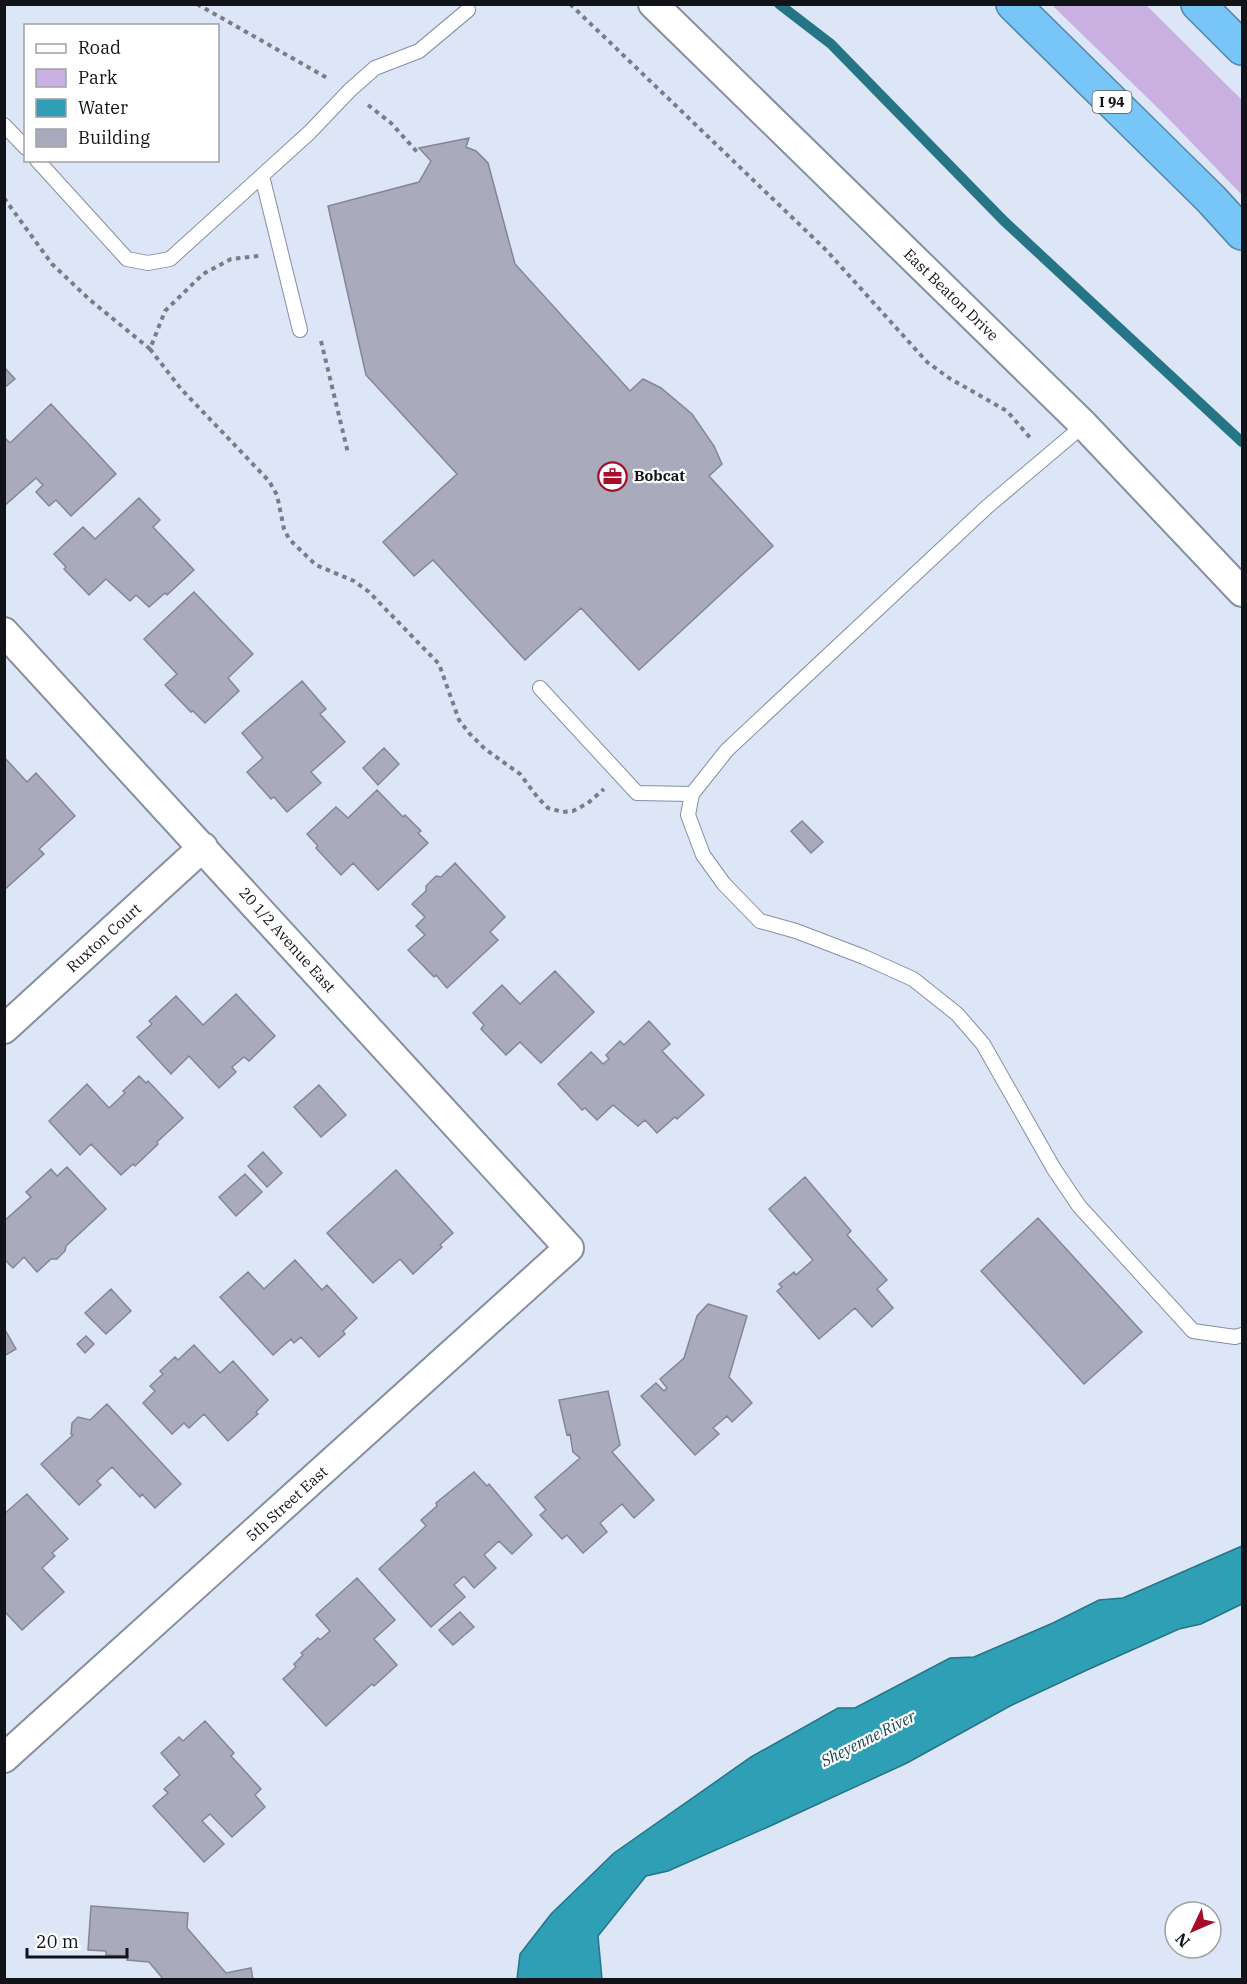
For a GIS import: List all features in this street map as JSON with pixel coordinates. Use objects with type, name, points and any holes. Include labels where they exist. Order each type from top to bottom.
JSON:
[{"type":"highway","name":"I 94","points":[[1014,4],[1211,199],[1242,233]]},
{"type":"highway","points":[[1198,4],[1242,48]]},
{"type":"street","name":"East Beaton Drive","points":[[653,4],[1084,425],[1242,592]]},
{"type":"street","name":"20 1/2 Avenue East","points":[[4,632],[569,1248]]},
{"type":"street","name":"Ruxton Court","points":[[4,1029],[203,848]]},
{"type":"street","name":"5th Street East","points":[[4,1758],[569,1248]]},
{"type":"lane","points":[[39,162],[127,259],[148,263],[170,260],[310,132],[350,90],[375,68],[419,51],[468,6]]},
{"type":"lane","points":[[4,125],[24,146]]},
{"type":"lane","points":[[262,176],[300,330]]},
{"type":"lane","points":[[1084,425],[988,506],[727,750],[692,794],[688,815],[703,855],[724,884],[760,921],[806,935],[913,979],[957,1014],[983,1044],[1053,1169],[1079,1206],[1192,1331],[1235,1337],[1242,1335]]},
{"type":"lane","points":[[540,688],[637,793],[692,794]]},
{"type":"path","points":[[196,4],[350,90],[391,123],[418,153]]},
{"type":"path","points":[[570,4],[826,250],[927,362],[949,378],[1007,411],[1047,456]]},
{"type":"path","points":[[4,198],[52,264],[90,300],[150,349],[181,389],[269,481],[278,495],[284,529],[289,538],[316,565],[354,581],[369,592],[438,664],[459,720],[485,749],[520,774],[548,808],[563,812],[573,811],[588,803],[620,774]]},
{"type":"path","points":[[150,349],[165,311],[203,274],[231,259],[281,253]]},
{"type":"path","points":[[321,341],[348,453]]},
{"type":"green space","points":[[1052,5],[1146,5],[1242,100],[1242,195],[1165,115]]},
{"type":"water","name":"Sheyenne River","points":[[1242,1546],[1242,1604],[1201,1624],[1179,1629],[1010,1706],[907,1763],[768,1827],[668,1871],[646,1876],[598,1936],[602,1979],[517,1979],[520,1954],[551,1914],[614,1853],[751,1757],[838,1708],[855,1708],[950,1658],[974,1657],[1053,1623],[1099,1600],[1123,1598]]},
{"type":"building","points":[[469,138],[466,147],[476,151],[488,163],[515,264],[630,391],[643,379],[661,388],[692,414],[714,446],[722,464],[709,476],[773,546],[639,670],[581,608],[525,660],[433,560],[414,576],[383,542],[457,474],[366,375],[328,206],[419,182],[431,161],[419,148]]},
{"type":"building","points":[[4,367],[15,379],[4,388]]},
{"type":"building","points":[[51,404],[116,474],[71,516],[56,500],[49,506],[36,492],[43,485],[36,478],[4,506],[4,437],[10,443]]},
{"type":"building","points":[[139,498],[160,520],[153,527],[194,570],[167,595],[165,593],[149,607],[136,595],[130,601],[106,579],[89,595],[64,569],[66,567],[54,554],[83,527],[95,539]]},
{"type":"building","points":[[194,592],[253,654],[228,678],[239,691],[205,723],[165,685],[177,674],[144,639]]},
{"type":"building","points":[[302,681],[326,709],[320,714],[345,742],[311,772],[321,783],[287,812],[274,797],[271,799],[247,772],[263,758],[242,733]]},
{"type":"building","points":[[384,748],[399,764],[378,785],[363,768]]},
{"type":"building","points":[[4,757],[27,782],[36,773],[75,816],[39,849],[44,854],[4,890]]},
{"type":"building","points":[[377,790],[403,817],[405,815],[421,831],[418,833],[428,843],[378,890],[353,863],[341,875],[316,848],[318,846],[307,834],[336,807],[348,818]]},
{"type":"building","points":[[802,821],[823,842],[811,853],[791,831]]},
{"type":"building","points":[[455,863],[505,917],[490,932],[498,940],[447,988],[408,950],[425,935],[416,926],[425,917],[412,904],[426,891],[426,886],[436,876],[441,877]]},
{"type":"building","points":[[555,971],[594,1012],[541,1063],[520,1042],[506,1055],[481,1029],[484,1025],[473,1013],[502,985],[520,1004]]},
{"type":"building","points":[[236,994],[275,1036],[249,1061],[244,1057],[232,1067],[236,1072],[219,1088],[189,1056],[171,1074],[137,1037],[152,1024],[149,1021],[176,996],[203,1025]]},
{"type":"building","points":[[649,1021],[670,1044],[662,1051],[704,1095],[657,1133],[645,1120],[638,1126],[613,1105],[597,1120],[585,1108],[582,1110],[558,1084],[591,1052],[603,1064],[609,1059],[606,1055],[620,1041],[624,1045]]},
{"type":"building","points":[[139,1076],[146,1083],[148,1081],[183,1118],[135,1166],[133,1164],[121,1175],[91,1144],[80,1155],[49,1121],[87,1084],[109,1108]]},
{"type":"building","points":[[319,1085],[346,1115],[321,1137],[294,1107]]},
{"type":"building","points":[[263,1152],[282,1173],[267,1187],[248,1166]]},
{"type":"building","points":[[67,1167],[106,1209],[66,1246],[65,1251],[57,1259],[51,1259],[37,1272],[24,1257],[13,1268],[4,1259],[4,1221],[31,1197],[26,1192],[51,1169],[57,1176]]},
{"type":"building","points":[[396,1170],[453,1233],[440,1245],[442,1247],[413,1274],[400,1259],[373,1283],[327,1233]]},
{"type":"building","points":[[245,1174],[262,1192],[236,1216],[219,1197]]},
{"type":"building","points":[[805,1177],[851,1231],[847,1235],[887,1280],[877,1289],[893,1308],[872,1327],[855,1308],[819,1339],[777,1291],[782,1287],[779,1284],[794,1272],[796,1275],[813,1260],[769,1209]]},
{"type":"building","points":[[1038,1218],[1142,1332],[1084,1384],[981,1271]]},
{"type":"building","points":[[295,1260],[322,1290],[327,1285],[357,1318],[343,1331],[345,1334],[319,1357],[301,1337],[294,1343],[291,1339],[273,1355],[220,1297],[248,1272],[264,1289]]},
{"type":"building","points":[[111,1289],[131,1311],[106,1334],[85,1313]]},
{"type":"building","points":[[708,1304],[747,1316],[729,1377],[752,1403],[732,1422],[727,1416],[713,1428],[719,1434],[695,1455],[641,1396],[656,1383],[664,1391],[667,1388],[660,1379],[684,1358],[697,1316]]},
{"type":"building","points":[[4,1328],[16,1349],[4,1356]]},
{"type":"building","points":[[86,1336],[94,1344],[85,1353],[77,1344]]},
{"type":"building","points":[[194,1345],[220,1373],[233,1361],[268,1400],[256,1412],[258,1414],[228,1441],[204,1414],[189,1428],[184,1423],[172,1434],[143,1403],[155,1391],[150,1386],[163,1374],[160,1371],[175,1357],[178,1360]]},
{"type":"building","points":[[608,1391],[620,1445],[612,1452],[654,1500],[634,1518],[622,1504],[600,1523],[607,1532],[583,1553],[567,1535],[562,1539],[540,1515],[546,1510],[535,1497],[580,1458],[573,1452],[559,1400]]},
{"type":"building","points":[[107,1404],[181,1484],[155,1508],[142,1494],[140,1497],[112,1467],[97,1481],[101,1485],[79,1505],[41,1464],[73,1435],[71,1434],[72,1423],[78,1417],[90,1420]]},
{"type":"building","points":[[474,1472],[487,1486],[489,1484],[532,1535],[512,1554],[499,1541],[484,1555],[496,1568],[474,1588],[464,1576],[454,1585],[465,1597],[431,1627],[379,1569],[426,1526],[421,1520],[437,1506],[436,1503]]},
{"type":"building","points":[[27,1494],[68,1539],[52,1553],[55,1556],[42,1568],[64,1592],[22,1630],[4,1611],[4,1514]]},
{"type":"building","points":[[357,1578],[395,1620],[374,1639],[397,1665],[374,1686],[372,1684],[326,1726],[283,1679],[296,1667],[294,1664],[303,1655],[301,1653],[330,1631],[316,1615]]},
{"type":"building","points":[[460,1612],[474,1627],[453,1645],[439,1630]]},
{"type":"building","points":[[205,1721],[234,1753],[231,1756],[261,1789],[255,1795],[265,1807],[232,1837],[210,1814],[202,1821],[224,1844],[204,1862],[153,1806],[168,1793],[164,1789],[180,1775],[161,1753],[179,1737],[183,1741]]},
{"type":"building","points":[[91,1906],[188,1913],[187,1928],[226,1973],[251,1968],[253,1980],[164,1980],[149,1962],[127,1960],[128,1956],[106,1955],[106,1951],[88,1950]]},
{"type":"waterway","points":[[779,4],[831,44],[1004,221],[1242,442]]},
{"type":"place","name":"Bobcat","points":[[613,476]]}]
